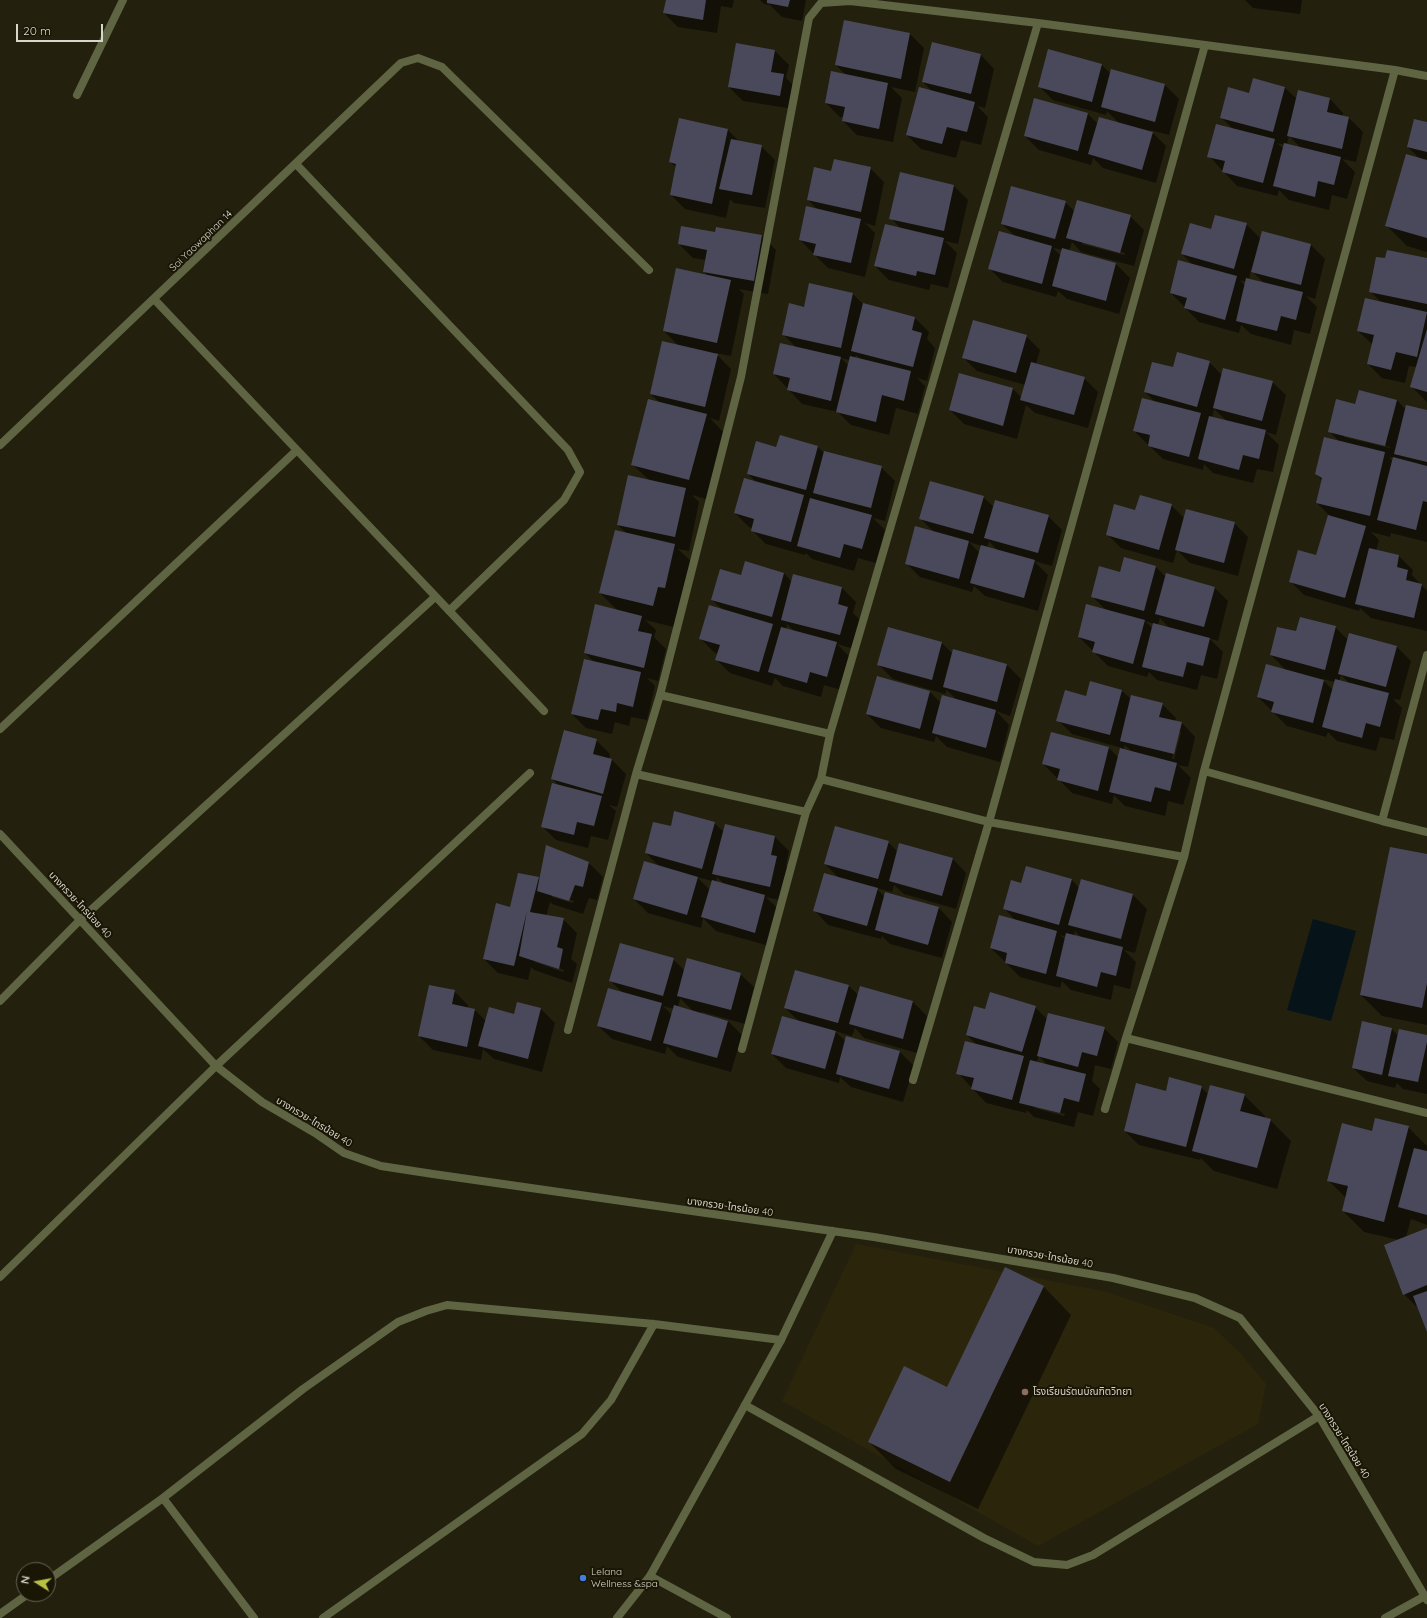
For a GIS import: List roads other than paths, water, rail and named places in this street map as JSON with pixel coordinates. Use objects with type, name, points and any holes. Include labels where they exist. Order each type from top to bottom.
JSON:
[{"type":"street","points":[[77,95],[123,0]]},
{"type":"street","points":[[568,1030],[636,774],[660,695],[741,377],[809,18],[821,3],[850,1],[1038,23],[1395,70],[1427,76]]},
{"type":"street","points":[[742,1049],[806,812],[821,779],[830,734],[1038,23]]},
{"type":"street","points":[[913,1080],[990,822],[1204,45]]},
{"type":"street","name":"Soi Yaowaphan 14","points":[[0,445],[401,63],[418,58],[442,67],[649,270]]},
{"type":"street","points":[[1105,1109],[1126,1038],[1184,857],[1204,771],[1395,70]]},
{"type":"street","points":[[296,164],[568,450],[580,472],[564,500],[449,611]]},
{"type":"street","points":[[154,299],[544,711]]},
{"type":"street","points":[[0,729],[297,450]]},
{"type":"street","points":[[0,1001],[80,920],[435,597]]},
{"type":"street","points":[[1382,821],[1427,656]]},
{"type":"street","points":[[660,695],[830,734]]},
{"type":"street","points":[[1204,771],[1382,821],[1427,832]]},
{"type":"street","points":[[0,1277],[216,1066],[530,773]]},
{"type":"street","points":[[636,774],[806,812]]},
{"type":"street","points":[[821,779],[990,822],[1184,857]]},
{"type":"street","name":"บางกรวย-ไทรน้อย 40","points":[[0,834],[216,1066],[262,1102],[344,1153],[381,1166],[567,1194],[874,1237],[1114,1278],[1195,1298],[1240,1318],[1319,1416],[1426,1598]]},
{"type":"street","points":[[1126,1038],[1427,1113]]},
{"type":"street","points":[[617,1618],[650,1576],[746,1405],[781,1340],[833,1231]]},
{"type":"street","points":[[56,1574],[163,1498],[302,1389],[398,1322],[426,1311],[447,1305],[654,1324],[781,1340]]},
{"type":"street","points":[[323,1618],[582,1434],[611,1400],[654,1324]]},
{"type":"street","points":[[746,1405],[984,1538],[1034,1562],[1067,1565],[1093,1555],[1319,1416]]},
{"type":"street","points":[[163,1498],[254,1618]]},
{"type":"street","points":[[650,1576],[727,1618]]},
{"type":"street","points":[[1385,1618],[1426,1598]]},
{"type":"street","points":[[0,1614],[17,1602]]},
{"type":"place","name":"โรงเรียนรัตนบัณฑิตวิทยา","points":[[1025,1392]]},
{"type":"place","name":"Lelana Wellness &spa","points":[[583,1578]]}]
